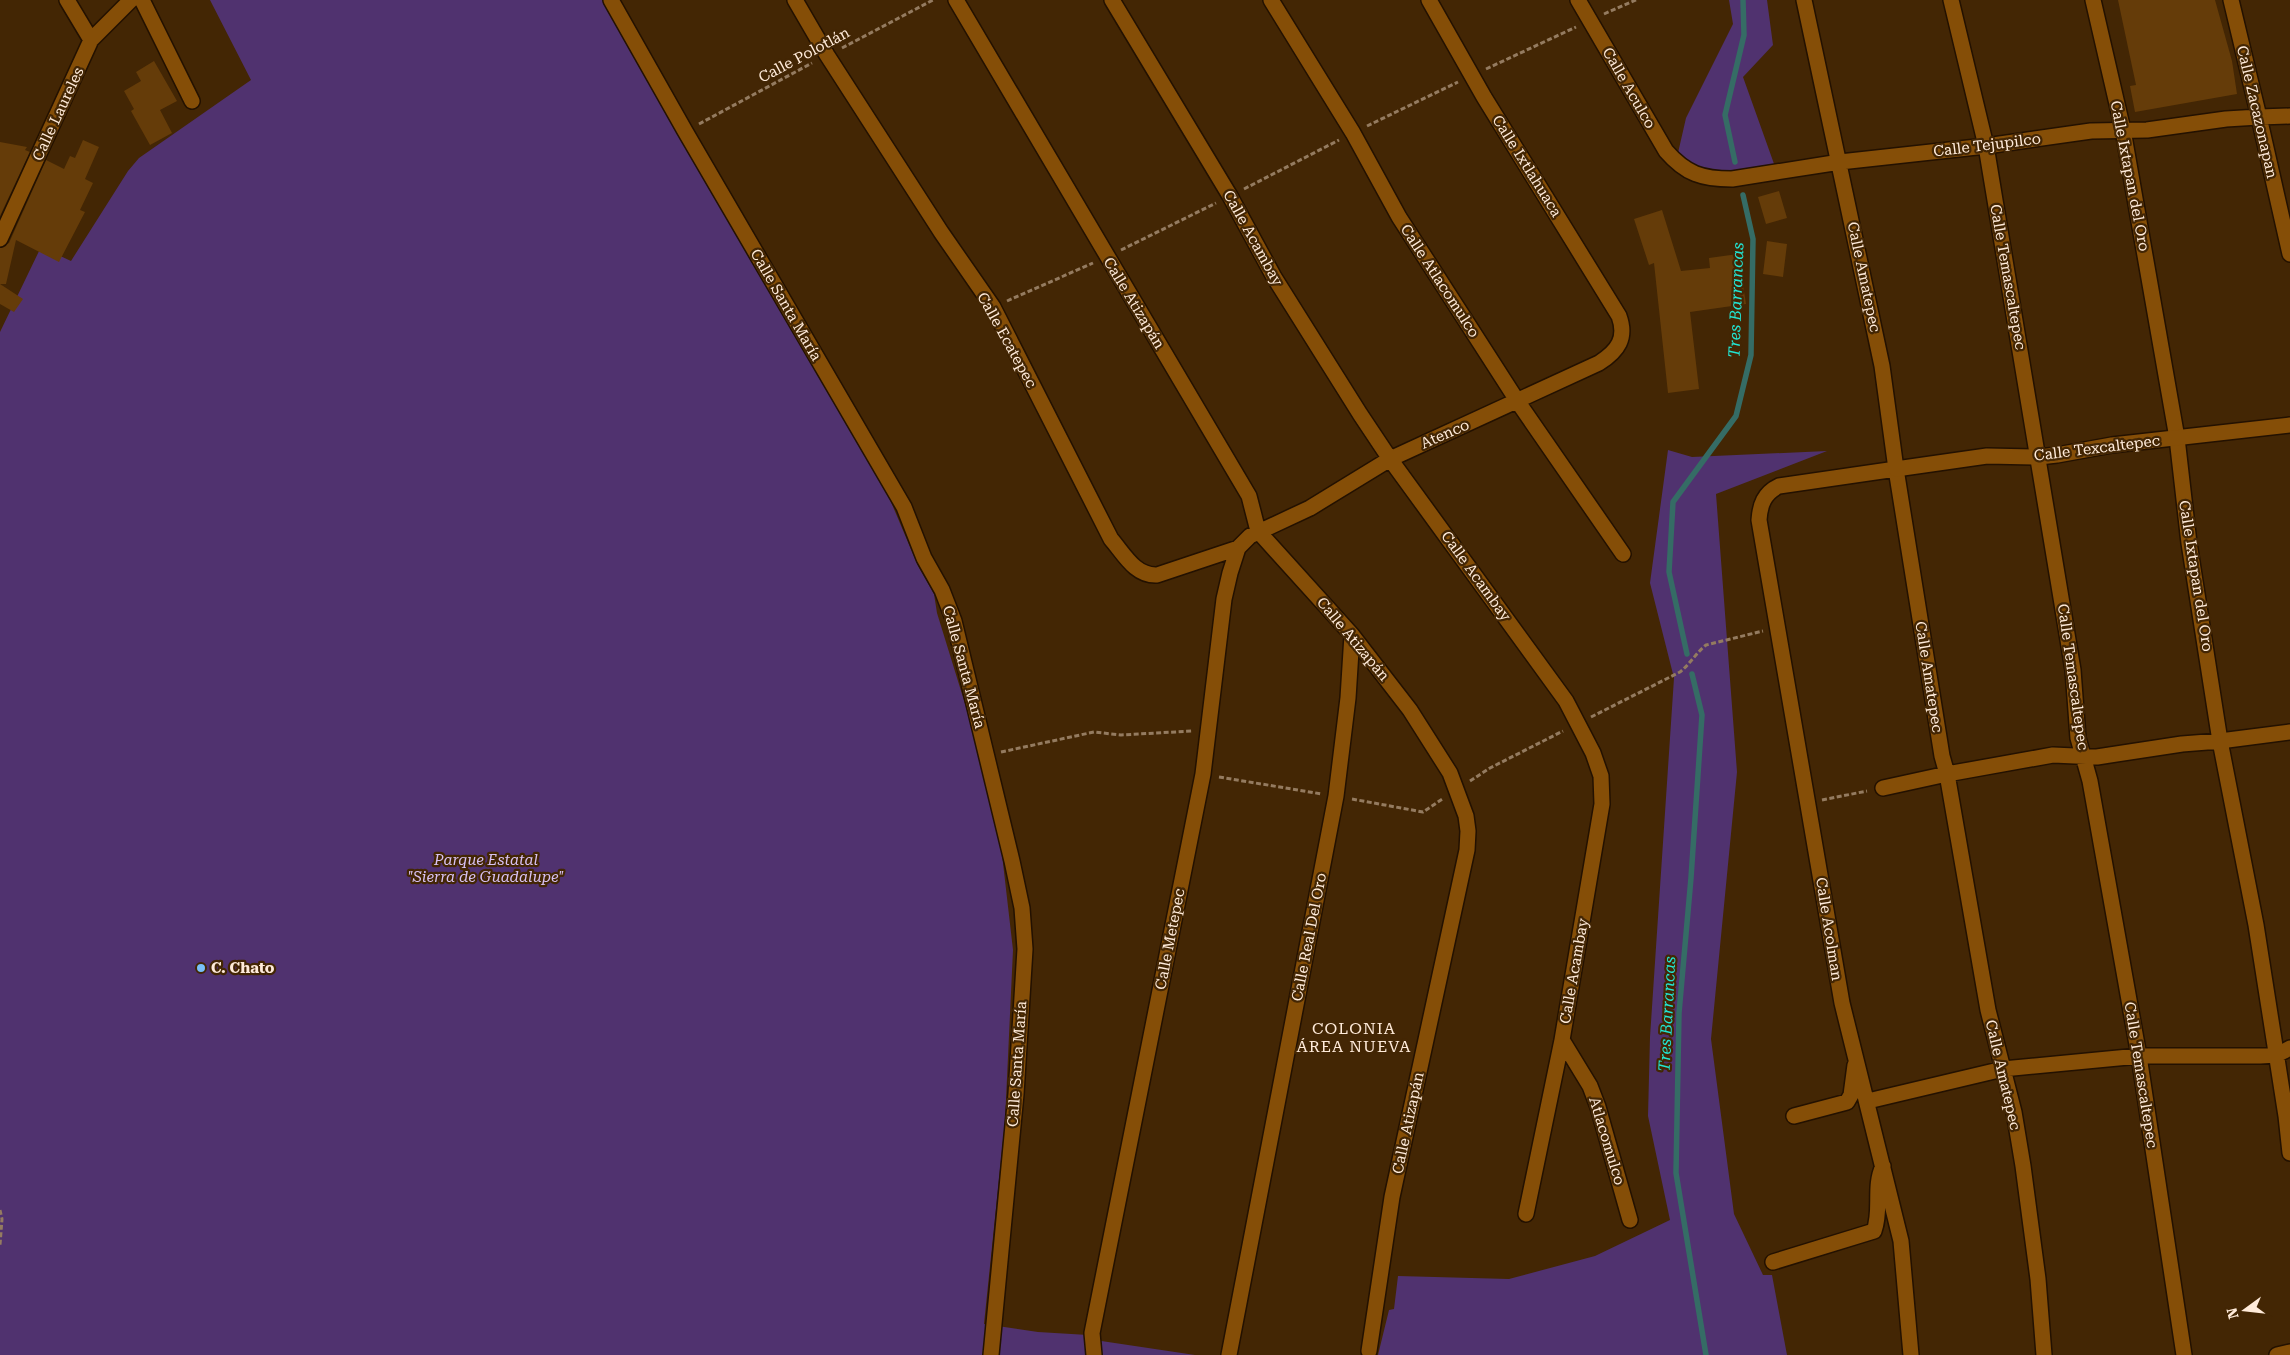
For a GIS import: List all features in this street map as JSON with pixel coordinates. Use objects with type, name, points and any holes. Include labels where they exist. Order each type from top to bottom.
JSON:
[{"type":"street","points":[[67,0],[92,40]]},
{"type":"street","name":"Calle Laureles","points":[[0,239],[92,40],[131,0]]},
{"type":"street","points":[[142,0],[192,101]]},
{"type":"street","name":"Calle Santa María","points":[[611,0],[904,507],[924,558],[942,590],[954,621],[988,755],[1022,908],[1025,949],[1016,1094],[991,1355]]},
{"type":"street","name":"Calle Ecatepec","points":[[796,0],[827,56],[941,232],[993,307],[1111,538],[1135,567],[1149,575],[1238,548]]},
{"type":"street","name":"Calle Atizapán","points":[[956,0],[1249,496],[1258,531],[1352,635],[1410,710],[1450,773],[1457,789],[1468,831],[1467,850],[1392,1197],[1369,1351]]},
{"type":"street","name":"Calle Acambay","points":[[1112,0],[1230,196],[1274,277],[1390,459],[1566,701],[1578,723],[1601,776],[1603,796],[1562,1040],[1526,1214]]},
{"type":"street","name":"Calle Atlacomulco","points":[[1271,0],[1353,133],[1399,217],[1518,402],[1623,554]]},
{"type":"street","name":"Calle Ixtlahuaca","points":[[1429,0],[1619,316],[1623,332]]},
{"type":"street","name":"Calle Aculco","points":[[1578,0],[1666,151],[1686,170]]},
{"type":"street","name":"Calle Amatepec","points":[[1804,0],[1882,366],[1896,469],[1942,756],[1947,774],[1988,1010],[2014,1112],[2023,1166],[2038,1278],[2044,1355]]},
{"type":"street","name":"Calle Temascaltepec","points":[[1952,0],[1986,146],[2073,670],[2078,738],[2084,756],[2139,1056],[2184,1355]]},
{"type":"street","name":"Calle Ixtapan del Oro","points":[[2093,0],[2123,130],[2177,438],[2189,543],[2220,741],[2283,1052],[2290,1153]]},
{"type":"street","name":"Calle Zacazonapan","points":[[2231,0],[2290,254]]},
{"type":"street","name":"Calle Tejupilco","points":[[1686,170],[1697,176],[1714,179],[1732,179],[1840,162],[1986,146],[2091,131],[2148,130],[2259,117],[2290,116]]},
{"type":"street","name":"Atenco","points":[[1258,531],[1310,508],[1390,459],[1518,402],[1599,363],[1611,356],[1622,340],[1623,332]]},
{"type":"street","name":"Calle Texcaltepec","points":[[1762,501],[1772,489],[1779,486],[1896,469],[1987,456],[2039,457],[2112,445],[2290,425]]},
{"type":"street","name":"Calle Acolman","points":[[1762,501],[1759,520],[1809,803],[1840,995],[1868,1101],[1901,1241],[1911,1355]]},
{"type":"street","points":[[1238,548],[1258,531]]},
{"type":"street","name":"Calle Metepec","points":[[1094,1355],[1092,1333],[1203,774],[1224,600],[1238,548]]},
{"type":"street","name":"Calle Real Del Oro","points":[[1230,1355],[1336,796],[1348,698],[1352,635]]},
{"type":"street","points":[[1883,788],[1947,774],[2053,755],[2097,757],[2182,744],[2290,732]]},
{"type":"street","name":"Atlacomulco","points":[[1562,1040],[1590,1086],[1630,1220]]},
{"type":"street","points":[[1868,1101],[2003,1069],[2139,1056],[2283,1052]]},
{"type":"street","points":[[1794,1116],[1847,1102],[1851,1095],[1856,1058]]},
{"type":"street","points":[[1773,1262],[1874,1231],[1877,1218],[1877,1183],[1883,1164]]},
{"type":"street","points":[[2277,1355],[2290,1352]]},
{"type":"path","name":"Calle Polotlán","points":[[685,131],[934,0]]},
{"type":"path","points":[[1473,75],[1636,0]]},
{"type":"path","points":[[1203,774],[1423,812],[1490,768],[1680,672],[1692,662],[1699,651],[1706,645],[1778,627]]},
{"type":"path","points":[[988,755],[1094,732],[1121,736],[1208,730]]},
{"type":"path","points":[[1809,803],[1883,788]]},
{"type":"path","points":[[0,1210],[2,1219],[0,1245]]},
{"type":"green space","name":"Parque Estatal \"Sierra de Guadalupe\"","points":[[210,0],[608,0],[870,452],[918,566],[934,594],[937,613],[970,720],[1000,837],[1013,950],[1005,1121],[984,1324],[1038,1332],[1088,1335],[1088,1339],[1195,1355],[0,1355],[0,332],[41,247],[71,261],[128,171],[139,158],[251,80]]},
{"type":"green space","points":[[1729,0],[1767,0],[1773,45],[1743,77],[1778,175],[1717,174],[1675,166],[1686,118],[1733,24]]},
{"type":"green space","points":[[1668,450],[1692,457],[1827,451],[1716,494],[1737,772],[1711,1039],[1734,1214],[1763,1275],[1772,1275],[1787,1355],[1378,1355],[1389,1310],[1394,1309],[1398,1276],[1509,1279],[1595,1256],[1670,1220],[1648,1116],[1650,1037],[1674,678],[1650,583]]},
{"type":"building","points":[[2118,0],[2215,0],[2232,61],[2237,94],[2135,112],[2130,86],[2136,85]]},
{"type":"building","points":[[154,61],[177,101],[160,110],[172,133],[150,145],[131,111],[134,109],[124,91],[141,81],[136,72]]},
{"type":"building","points":[[83,140],[99,147],[85,179],[93,183],[80,210],[85,212],[59,262],[16,240],[6,284],[0,284],[0,248],[9,243],[46,160],[64,169],[70,156],[75,158]]},
{"type":"building","points":[[0,142],[27,147],[25,150],[30,152],[0,216]]},
{"type":"building","points":[[1779,191],[1787,218],[1766,224],[1758,197]]},
{"type":"building","points":[[1662,210],[1681,271],[1710,268],[1709,258],[1738,254],[1746,304],[1690,312],[1699,389],[1668,393],[1654,263],[1649,265],[1634,219]]},
{"type":"building","points":[[1767,241],[1787,244],[1783,277],[1763,274]]},
{"type":"building","points":[[0,284],[23,299],[14,312],[0,304]]},
{"type":"waterway","name":"Tres Barrancas","points":[[1735,162],[1725,115],[1744,35],[1743,0]]},
{"type":"waterway","name":"Tres Barrancas","points":[[1687,654],[1669,572],[1673,502],[1736,416],[1751,355],[1753,239],[1743,195]]},
{"type":"waterway","name":"Tres Barrancas","points":[[1692,674],[1702,715],[1691,878],[1679,1013],[1676,1173],[1706,1355]]},
{"type":"place","name":"C. Chato","points":[[201,968]]},
{"type":"district","name":"COLONIA ÁREA NUEVA","points":[[1354,1037]]}]
